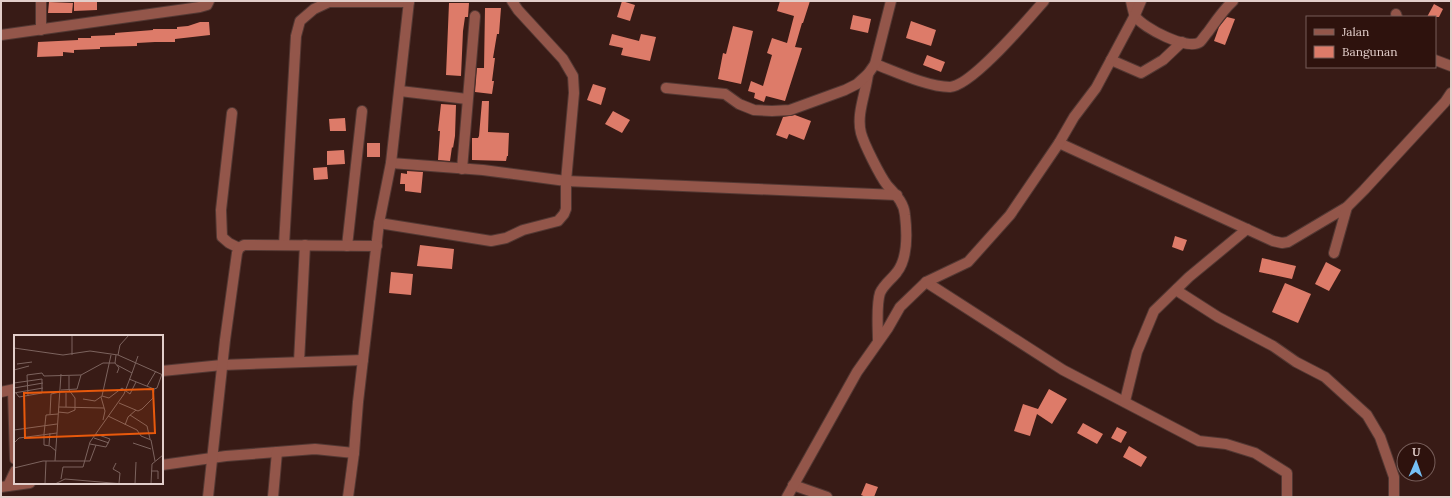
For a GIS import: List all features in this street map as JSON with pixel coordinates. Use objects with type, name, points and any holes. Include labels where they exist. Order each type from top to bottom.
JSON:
[{"type":"street","points":[[41,1],[42,30]]},
{"type":"street","points":[[1,35],[200,7],[206,5],[210,1]]},
{"type":"street","points":[[284,245],[296,36],[300,21],[314,9],[329,2],[409,1],[400,91],[391,163],[377,246],[348,497]]},
{"type":"street","points":[[380,223],[491,241],[506,238],[523,230],[558,221],[564,214],[566,209],[566,180],[574,93],[573,76],[563,59],[518,10],[512,1]]},
{"type":"street","points":[[666,88],[725,94],[739,104],[754,110],[790,110],[845,90],[857,84],[868,74],[875,64],[891,1]]},
{"type":"street","points":[[875,64],[938,86],[953,87],[977,72],[1010,39],[1044,1]]},
{"type":"street","points":[[1131,1],[1135,15],[1149,28],[1182,42],[1194,45],[1200,42],[1233,1]]},
{"type":"street","points":[[787,497],[857,372],[900,308],[926,282],[968,262],[1010,215],[1059,143],[1074,117],[1096,88],[1135,15],[1140,1]]},
{"type":"street","points":[[462,169],[475,16]]},
{"type":"street","points":[[1111,60],[1141,73],[1163,60],[1182,42]]},
{"type":"street","points":[[1436,60],[1451,66]]},
{"type":"street","points":[[868,74],[861,113],[861,133],[887,184],[897,195],[905,214],[905,247],[903,259],[898,270],[885,285],[880,294],[878,341]]},
{"type":"street","points":[[400,91],[467,99]]},
{"type":"street","points":[[1059,143],[1273,241],[1282,243],[1288,242],[1347,207],[1446,102],[1451,93]]},
{"type":"street","points":[[347,246],[362,111]]},
{"type":"street","points":[[232,113],[221,210],[222,237],[229,243],[239,248],[244,246],[284,245],[377,246]]},
{"type":"street","points":[[391,163],[566,180],[897,195]]},
{"type":"street","points":[[1334,253],[1347,207]]},
{"type":"street","points":[[1125,402],[1137,352],[1154,311],[1211,258],[1247,229]]},
{"type":"street","points":[[299,362],[305,245]]},
{"type":"street","points":[[208,497],[222,365],[237,253],[239,248]]},
{"type":"street","points":[[926,282],[1063,370],[1199,441],[1226,444],[1255,453],[1287,473],[1287,497]]},
{"type":"street","points":[[1177,289],[1179,292],[1218,317],[1273,346],[1296,362],[1325,378],[1367,415],[1380,437],[1394,477],[1394,497]]},
{"type":"street","points":[[163,371],[222,365],[363,360]]},
{"type":"street","points":[[1,392],[14,390]]},
{"type":"street","points":[[163,465],[211,458],[315,449],[354,453]]},
{"type":"street","points":[[272,497],[277,452]]},
{"type":"street","points":[[4,486],[14,471]]},
{"type":"street","points":[[4,486],[21,484]]},
{"type":"street","points":[[793,485],[827,497]]},
{"type":"building","points":[[74,1],[97,1],[97,10],[74,11]]},
{"type":"building","points":[[622,1],[635,5],[630,21],[617,17]]},
{"type":"building","points":[[780,1],[810,1],[795,47],[802,48],[785,101],[766,96],[764,102],[754,98],[755,93],[748,91],[751,81],[763,86],[772,55],[767,53],[772,38],[787,43],[794,16],[777,11]]},
{"type":"building","points":[[49,2],[73,3],[72,13],[48,13]]},
{"type":"building","points":[[449,3],[469,3],[468,17],[465,17],[463,31],[461,76],[446,75]]},
{"type":"building","points":[[1434,4],[1443,9],[1439,17],[1428,16]]},
{"type":"building","points":[[485,8],[501,8],[499,34],[497,34],[493,58],[495,58],[492,94],[475,92],[477,68],[484,68]]},
{"type":"building","points":[[853,15],[871,19],[868,33],[850,29]]},
{"type":"building","points":[[1227,17],[1235,19],[1225,45],[1214,41],[1219,27]]},
{"type":"building","points":[[911,21],[936,30],[931,46],[906,38]]},
{"type":"building","points":[[200,22],[209,22],[210,35],[175,39],[175,42],[137,43],[137,46],[100,47],[100,49],[74,50],[74,53],[63,52],[63,56],[37,57],[38,42],[78,40],[78,38],[91,38],[91,36],[115,35],[115,33],[153,29],[177,29],[177,27],[188,26]]},
{"type":"building","points":[[733,26],[753,31],[741,84],[718,79],[723,53],[726,54]]},
{"type":"building","points":[[612,34],[639,41],[641,34],[656,37],[650,61],[621,55],[623,48],[609,45]]},
{"type":"building","points":[[927,55],[945,62],[941,72],[923,65]]},
{"type":"building","points":[[593,84],[606,88],[601,105],[587,100]]},
{"type":"building","points":[[482,101],[489,101],[488,132],[509,133],[508,156],[506,161],[472,160],[472,138],[478,138],[479,136]]},
{"type":"building","points":[[441,104],[456,105],[455,136],[450,161],[438,160],[440,131],[438,131]]},
{"type":"building","points":[[613,111],[630,120],[622,133],[605,124]]},
{"type":"building","points":[[795,115],[811,121],[804,140],[789,134],[787,139],[776,135],[783,117]]},
{"type":"building","points":[[345,118],[346,131],[330,131],[329,119]]},
{"type":"building","points":[[367,143],[380,143],[380,157],[367,157]]},
{"type":"building","points":[[344,150],[345,164],[327,165],[327,151]]},
{"type":"building","points":[[327,167],[328,179],[314,180],[313,168]]},
{"type":"building","points":[[407,171],[423,172],[421,193],[405,191],[405,184],[400,184],[401,173],[407,174]]},
{"type":"building","points":[[1175,236],[1187,240],[1183,251],[1172,247]]},
{"type":"building","points":[[420,245],[454,249],[452,269],[417,266]]},
{"type":"building","points":[[1262,258],[1296,266],[1292,279],[1259,272]]},
{"type":"building","points":[[1326,262],[1341,270],[1329,291],[1315,284]]},
{"type":"building","points":[[391,272],[413,274],[411,295],[389,293]]},
{"type":"building","points":[[1285,283],[1311,294],[1298,323],[1272,312]]},
{"type":"building","points":[[1049,389],[1067,399],[1052,424],[1037,414],[1030,436],[1014,431],[1023,404],[1038,409]]},
{"type":"building","points":[[1083,423],[1103,434],[1097,444],[1077,433]]},
{"type":"building","points":[[1117,427],[1127,432],[1121,443],[1111,438]]},
{"type":"building","points":[[1129,446],[1147,457],[1141,467],[1123,457]]},
{"type":"building","points":[[866,483],[878,487],[874,497],[866,497],[861,495]]}]
